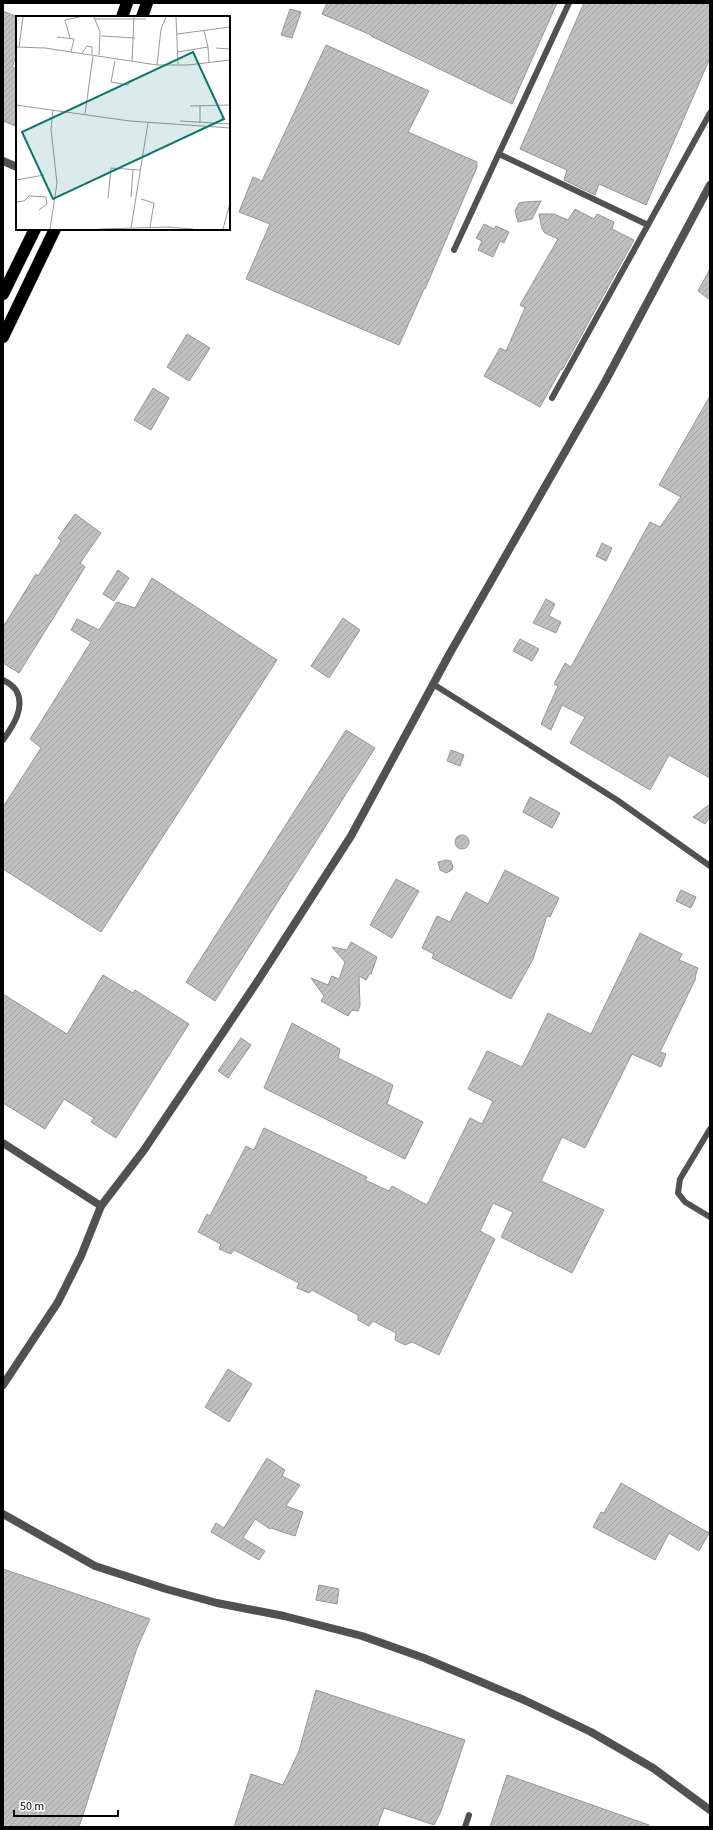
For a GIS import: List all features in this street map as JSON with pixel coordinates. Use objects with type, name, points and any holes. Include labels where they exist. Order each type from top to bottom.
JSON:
[{"type":"highway","points":[[122,16],[127,3]]},
{"type":"highway","points":[[142,16],[147,3]]},
{"type":"highway","points":[[3,294],[35,230]]},
{"type":"highway","points":[[3,337],[55,230]]},
{"type":"street","points":[[3,161],[16,167]]},
{"type":"street","points":[[3,1385],[58,1302],[81,1256],[101,1206],[144,1150],[316,892],[351,836],[433,684],[606,380],[710,185]]},
{"type":"street","points":[[3,1143],[101,1206]]},
{"type":"street","points":[[3,1514],[95,1566],[166,1589],[217,1603],[284,1616],[362,1636],[424,1658],[524,1700],[591,1732],[653,1768],[710,1810]]},
{"type":"lane","points":[[454,250],[569,3]]},
{"type":"lane","points":[[552,398],[710,113]]},
{"type":"lane","points":[[498,154],[648,225]]},
{"type":"lane","points":[[3,680],[16,689],[20,708],[13,725],[3,740]]},
{"type":"lane","points":[[433,684],[617,800],[710,866]]},
{"type":"lane","points":[[710,1129],[680,1179],[678,1193],[685,1202],[710,1217]]},
{"type":"lane","points":[[465,1827],[469,1815]]},
{"type":"building","points":[[327,3],[557,3],[512,104],[371,35],[322,14]]},
{"type":"building","points":[[584,3],[710,3],[710,58],[646,205],[599,184],[595,195],[564,180],[567,170],[520,149]]},
{"type":"building","points":[[290,9],[301,12],[292,38],[281,35]]},
{"type":"building","points":[[3,11],[16,17],[16,57],[12,67],[16,69],[16,122],[15,126],[3,121]]},
{"type":"building","points":[[326,45],[429,91],[408,132],[477,162],[477,167],[425,289],[399,345],[246,279],[270,224],[239,212],[253,177],[262,181]]},
{"type":"building","points":[[541,201],[532,219],[518,222],[515,211],[519,203]]},
{"type":"building","points":[[575,209],[594,219],[597,214],[614,222],[612,229],[634,240],[540,407],[484,376],[500,348],[506,351],[525,308],[520,305],[558,239],[545,233],[542,229],[539,214],[554,214],[568,220]]},
{"type":"building","points":[[484,224],[494,229],[496,226],[509,232],[504,243],[500,241],[493,257],[478,250],[482,241],[476,238]]},
{"type":"building","points":[[710,269],[710,300],[698,291]]},
{"type":"building","points":[[187,334],[210,348],[189,381],[167,367]]},
{"type":"building","points":[[153,388],[169,398],[151,430],[134,420]]},
{"type":"building","points":[[710,396],[710,778],[669,755],[650,790],[570,743],[585,717],[562,705],[551,730],[541,724],[558,686],[554,684],[565,663],[571,667],[650,522],[660,527],[681,497],[659,485]]},
{"type":"building","points":[[75,514],[101,533],[80,563],[85,567],[19,673],[3,663],[3,627],[36,574],[38,576],[61,541],[58,538]]},
{"type":"building","points":[[602,543],[612,548],[606,561],[596,556]]},
{"type":"building","points":[[118,570],[129,578],[114,601],[103,594]]},
{"type":"building","points":[[152,578],[277,660],[101,932],[3,869],[3,807],[41,748],[30,739],[91,642],[71,630],[77,619],[99,630],[117,602],[135,608]]},
{"type":"building","points":[[546,599],[555,604],[549,616],[561,622],[556,633],[533,623]]},
{"type":"building","points":[[343,618],[360,630],[329,678],[311,666]]},
{"type":"building","points":[[520,639],[539,649],[532,661],[513,651]]},
{"type":"building","points":[[346,730],[375,748],[215,1001],[186,982]]},
{"type":"building","points":[[451,750],[464,755],[460,766],[447,761]]},
{"type":"building","points":[[530,797],[560,813],[552,828],[523,812]]},
{"type":"building","points":[[710,804],[710,817],[705,824],[693,817]]},
{"type":"building","points":[[462,835],[467,837],[469,842],[467,847],[462,849],[457,847],[455,842],[457,837]]},
{"type":"building","points":[[446,860],[451,861],[453,867],[452,870],[446,873],[440,870],[438,862]]},
{"type":"building","points":[[505,870],[559,898],[550,917],[547,916],[533,959],[511,999],[432,958],[434,954],[422,948],[437,916],[450,922],[466,892],[488,904]]},
{"type":"building","points":[[396,879],[419,891],[392,938],[370,925]]},
{"type":"building","points":[[681,890],[696,897],[691,908],[676,901]]},
{"type":"building","points":[[640,933],[682,954],[679,960],[698,968],[696,978],[660,1052],[666,1054],[661,1067],[632,1054],[585,1148],[562,1137],[541,1181],[604,1210],[572,1273],[501,1237],[513,1212],[493,1203],[480,1231],[495,1239],[439,1355],[412,1342],[405,1345],[395,1340],[396,1333],[373,1321],[369,1326],[358,1320],[358,1315],[312,1290],[309,1293],[297,1288],[299,1283],[234,1250],[231,1254],[219,1249],[221,1244],[198,1232],[207,1214],[210,1216],[246,1146],[254,1150],[264,1128],[367,1177],[365,1180],[389,1191],[392,1186],[427,1205],[470,1118],[482,1124],[493,1101],[468,1089],[487,1051],[522,1067],[548,1013],[591,1034]]},
{"type":"building","points":[[351,942],[377,957],[371,974],[370,973],[366,980],[359,976],[360,1006],[358,1011],[352,1010],[348,1016],[321,1001],[324,996],[311,978],[328,985],[332,976],[339,979],[345,962],[332,947],[347,950]]},
{"type":"building","points":[[103,975],[133,993],[135,990],[189,1024],[116,1138],[91,1122],[94,1118],[64,1099],[45,1129],[3,1103],[3,994],[67,1034]]},
{"type":"building","points":[[292,1023],[340,1049],[338,1058],[393,1085],[387,1104],[423,1122],[405,1159],[264,1088]]},
{"type":"building","points":[[241,1038],[251,1045],[228,1078],[218,1071]]},
{"type":"building","points":[[228,1369],[252,1384],[229,1422],[205,1407]]},
{"type":"building","points":[[267,1458],[285,1470],[282,1476],[300,1485],[286,1506],[303,1512],[295,1536],[271,1528],[270,1529],[255,1519],[243,1538],[265,1551],[259,1560],[211,1532],[216,1523],[224,1528]]},
{"type":"building","points":[[621,1483],[709,1533],[699,1551],[669,1533],[655,1560],[593,1527],[601,1512],[604,1513]]},
{"type":"building","points":[[3,1569],[150,1619],[137,1648],[79,1827],[3,1827]]},
{"type":"building","points":[[319,1585],[339,1589],[337,1604],[316,1600]]},
{"type":"building","points":[[316,1690],[465,1740],[441,1811],[434,1825],[384,1808],[377,1827],[234,1827],[251,1774],[283,1785],[299,1751]]},
{"type":"building","points":[[507,1775],[649,1825],[648,1827],[490,1827]]}]
